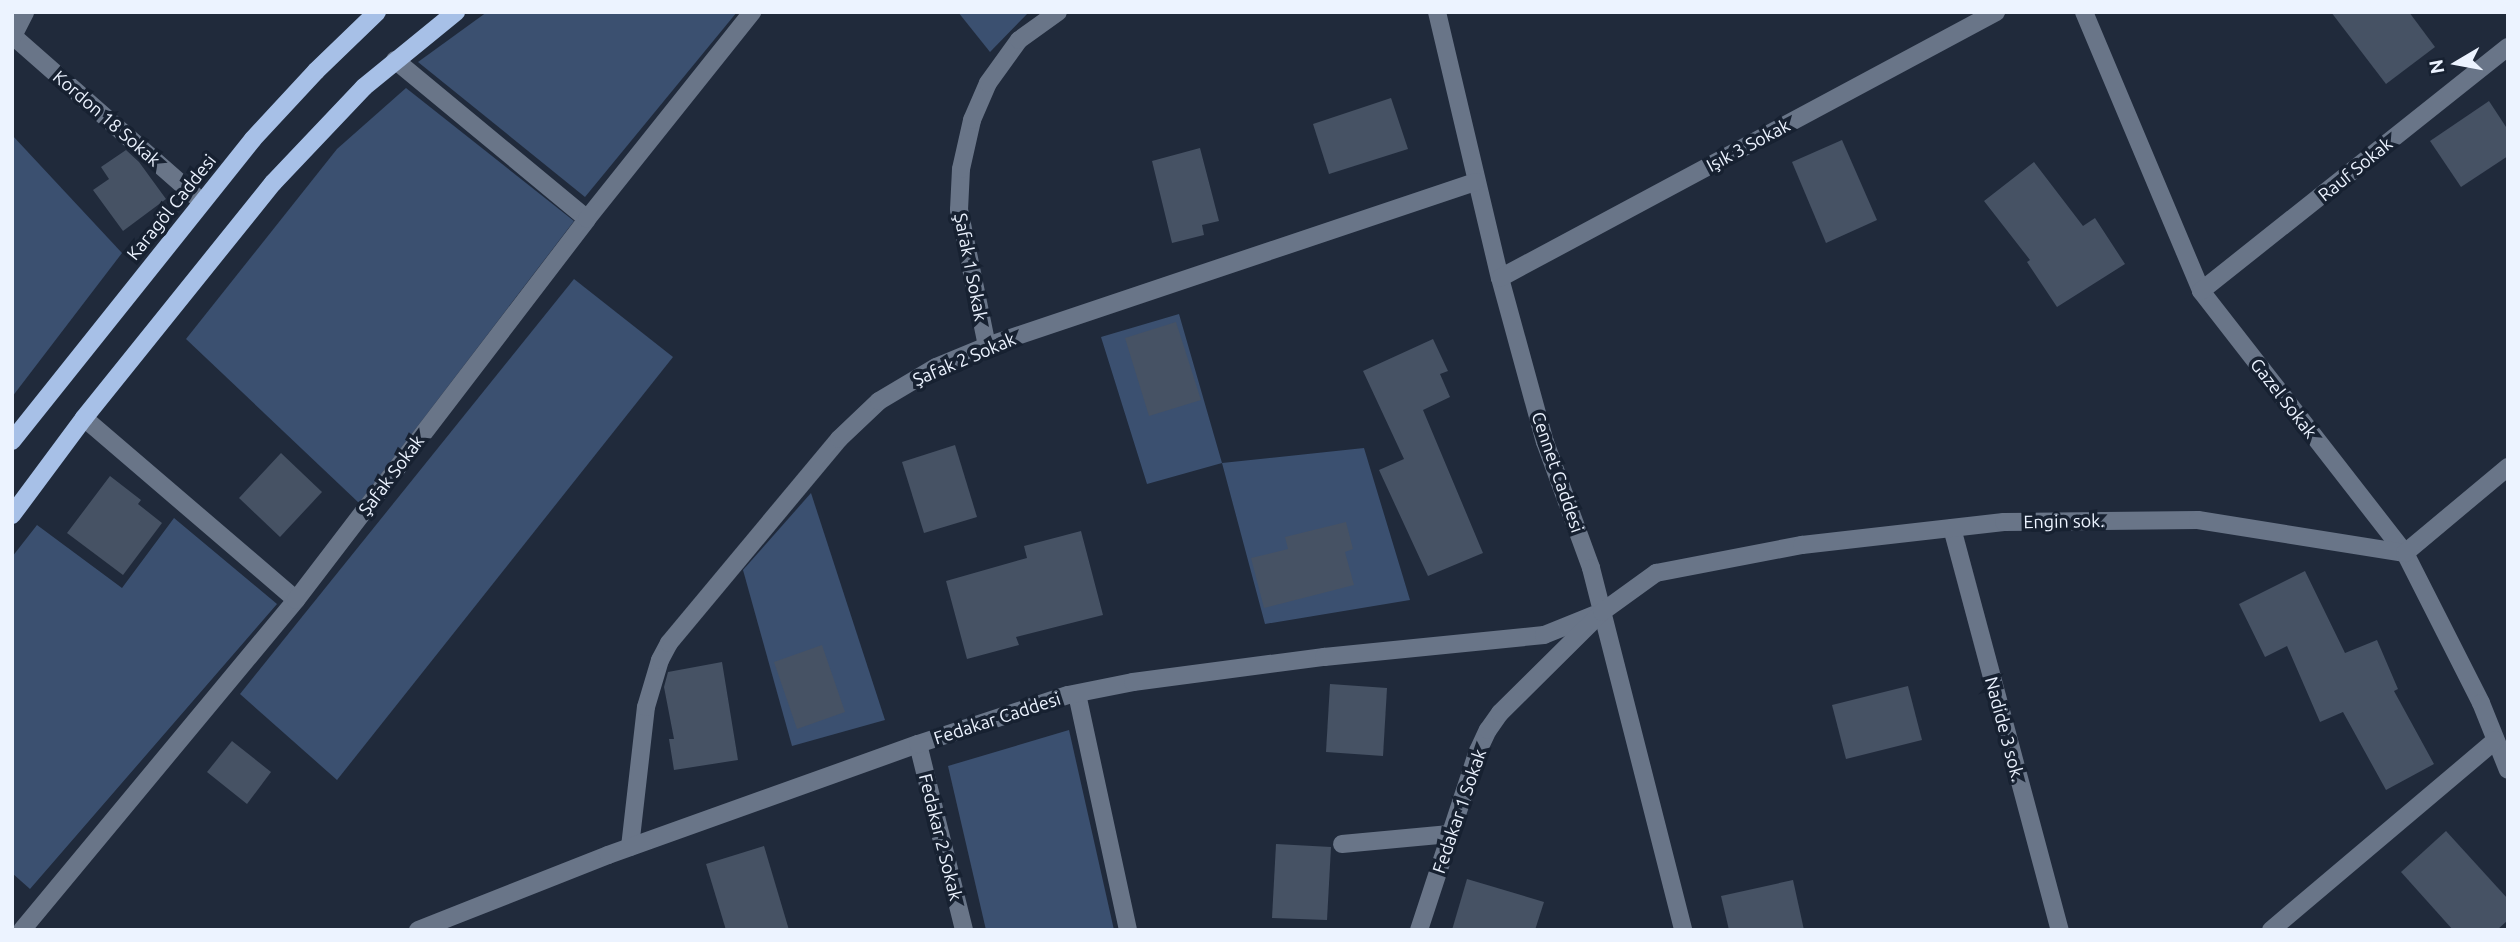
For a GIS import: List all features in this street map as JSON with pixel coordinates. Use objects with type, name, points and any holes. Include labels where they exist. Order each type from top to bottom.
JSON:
[{"type":"main road","name":"Karagöl Caddesi","points":[[12,441],[201,201],[298,90],[377,12]]},
{"type":"main road","points":[[12,515],[84,418],[273,183],[338,111],[456,12]]},
{"type":"street","points":[[13,37],[25,12]]},
{"type":"street","name":"Şafak Sokak","points":[[22,930],[296,600],[587,219],[752,12]]},
{"type":"street","name":"Şafak 1 Sokak","points":[[987,346],[959,210],[961,169],[972,120],[988,83],[1019,40],[1058,12]]},
{"type":"street","name":"Cennet Caddesi","points":[[1437,12],[1475,182],[1500,278],[1545,442],[1591,568],[1683,930]]},
{"type":"street","name":"Işık 3 Sokak","points":[[1500,278],[1996,12]]},
{"type":"street","name":"Gazel Sokak","points":[[2084,12],[2202,291],[2405,553],[2481,704],[2508,771]]},
{"type":"street","name":"Kordon 18 Sokak","points":[[13,37],[201,201]]},
{"type":"street","name":"Rauf Sokak","points":[[2202,291],[2508,47]]},
{"type":"street","points":[[396,60],[587,219]]},
{"type":"street","name":"Şafak 2 Sokak","points":[[630,847],[646,707],[660,660],[669,643],[839,439],[879,401],[936,366],[987,346],[1475,182]]},
{"type":"street","points":[[84,418],[296,600]]},
{"type":"street","points":[[2405,553],[2508,467]]},
{"type":"street","name":"Engin sok.","points":[[1602,612],[1656,573],[1802,545],[2004,522],[2198,520],[2405,553]]},
{"type":"street","name":"Nadide 3 sok.","points":[[1952,528],[2060,930]]},
{"type":"street","name":"Fedakar Caddesi","points":[[421,929],[630,847],[918,744],[1077,694],[1133,682],[1324,657],[1544,635],[1602,612]]},
{"type":"street","name":"Fedakar 1 Sokak","points":[[1419,930],[1478,751],[1500,713],[1602,612]]},
{"type":"street","points":[[1077,694],[1128,930]]},
{"type":"street","points":[[2270,930],[2496,740]]},
{"type":"street","name":"Fedakar 2 Sokak","points":[[918,744],[964,930]]},
{"type":"street","points":[[1342,844],[1450,834]]},
{"type":"shaded area","points":[[487,12],[737,12],[585,197],[418,62]]},
{"type":"shaded area","points":[[958,12],[1029,12],[990,52]]},
{"type":"shaded area","points":[[406,88],[574,221],[359,503],[186,339],[337,149]]},
{"type":"shaded area","points":[[12,135],[122,253],[12,397]]},
{"type":"shaded area","points":[[574,279],[673,357],[337,780],[240,694]]},
{"type":"shaded area","points":[[1179,314],[1222,463],[1147,484],[1101,337]]},
{"type":"shaded area","points":[[1364,448],[1410,600],[1265,624],[1222,463]]},
{"type":"shaded area","points":[[811,493],[885,720],[792,746],[743,570]]},
{"type":"shaded area","points":[[174,518],[277,604],[30,889],[12,873],[12,557],[37,525],[122,588]]},
{"type":"shaded area","points":[[1069,730],[1114,930],[986,930],[948,766]]},
{"type":"building","points":[[2331,12],[2409,12],[2435,47],[2386,84]]},
{"type":"building","points":[[1391,98],[1408,149],[1329,174],[1313,124]]},
{"type":"building","points":[[2489,101],[2508,130],[2508,156],[2461,187],[2430,141]]},
{"type":"building","points":[[1842,140],[1877,220],[1826,243],[1792,162]]},
{"type":"building","points":[[1200,148],[1219,221],[1202,225],[1204,235],[1172,243],[1152,161]]},
{"type":"building","points":[[126,150],[139,162],[166,199],[123,231],[93,190],[109,179],[101,167]]},
{"type":"building","points":[[2034,162],[2083,226],[2095,218],[2125,264],[2057,307],[2027,262],[2030,260],[1984,201]]},
{"type":"building","points":[[1176,322],[1201,400],[1149,416],[1125,338]]},
{"type":"building","points":[[1433,339],[1448,371],[1440,374],[1450,397],[1423,410],[1483,553],[1428,576],[1379,470],[1404,459],[1363,371]]},
{"type":"building","points":[[955,445],[977,517],[924,533],[902,462]]},
{"type":"building","points":[[281,453],[322,492],[280,537],[239,498]]},
{"type":"building","points":[[110,476],[141,500],[138,504],[162,523],[123,575],[67,533]]},
{"type":"building","points":[[1346,522],[1353,549],[1345,552],[1354,585],[1264,608],[1251,558],[1288,549],[1285,537]]},
{"type":"building","points":[[1081,531],[1103,615],[1016,637],[1019,645],[967,659],[946,581],[1027,558],[1024,546]]},
{"type":"building","points":[[2305,571],[2345,653],[2377,640],[2398,689],[2394,691],[2434,764],[2386,790],[2343,712],[2320,722],[2287,646],[2265,657],[2239,604]]},
{"type":"building","points":[[822,645],[845,712],[797,729],[774,662]]},
{"type":"building","points":[[722,662],[738,760],[674,770],[669,739],[674,739],[664,687],[668,672]]},
{"type":"building","points":[[1330,684],[1387,688],[1383,756],[1326,752]]},
{"type":"building","points":[[1908,686],[1922,740],[1846,759],[1832,705]]},
{"type":"building","points":[[232,741],[271,772],[247,804],[207,772]]},
{"type":"building","points":[[2446,831],[2508,899],[2508,920],[2497,930],[2453,930],[2401,872]]},
{"type":"building","points":[[1276,844],[1331,847],[1327,920],[1272,918]]},
{"type":"building","points":[[764,846],[789,930],[726,930],[706,864]]},
{"type":"building","points":[[1467,879],[1544,902],[1535,930],[1452,930]]},
{"type":"building","points":[[1793,880],[1804,930],[1729,930],[1721,896]]}]
